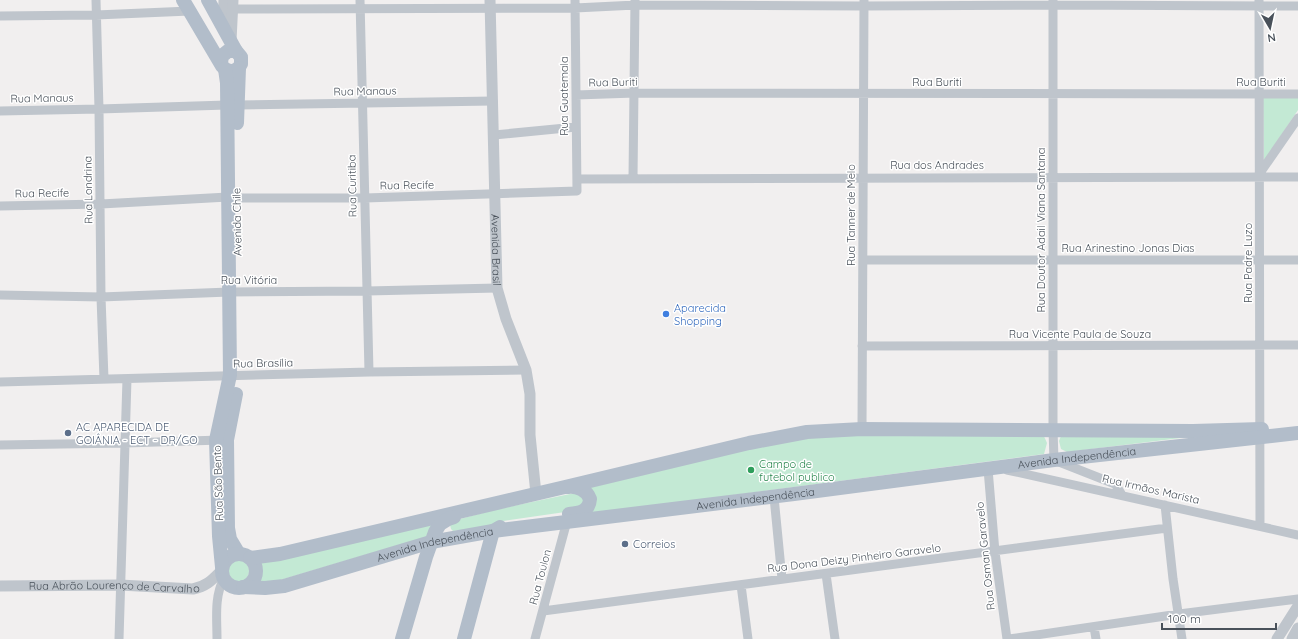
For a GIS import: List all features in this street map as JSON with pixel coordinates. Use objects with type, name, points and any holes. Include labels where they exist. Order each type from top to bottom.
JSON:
[{"type":"main road","points":[[208,0],[223,28],[227,56]]},
{"type":"main road","points":[[187,6],[227,56]]},
{"type":"main road","name":"Avenida Chile","points":[[232,105],[227,83],[227,56],[241,57],[241,64],[232,105],[234,375]]},
{"type":"main road","name":"Rua São Bento","points":[[223,572],[219,536],[221,440],[234,375]]},
{"type":"main road","name":"Avenida Independência","points":[[243,587],[265,588],[284,586],[431,542],[493,531],[774,497],[1260,434],[1298,426]]},
{"type":"main road","name":"Avenida Independência","points":[[244,556],[280,554],[749,443],[785,435],[814,431],[862,429],[1053,429],[1260,434],[1298,433]]},
{"type":"main road","name":"Rua São Bento","points":[[221,440],[230,540],[244,556]]},
{"type":"main road","points":[[464,639],[493,531],[508,523],[582,512],[587,509],[590,504],[590,499],[586,493],[574,487],[565,487]]},
{"type":"main road","points":[[402,639],[431,542],[440,524],[453,517],[489,508],[505,500]]},
{"type":"main road","points":[[453,517],[448,521],[447,525],[448,532],[453,538]]},
{"type":"main road","points":[[230,556],[244,556],[254,565],[255,571],[252,581],[243,587],[232,586],[227,583],[223,572],[224,563],[230,556]]},
{"type":"street","name":"Rua Londrina","points":[[96,0],[101,204],[101,296],[104,379]]},
{"type":"street","points":[[633,178],[636,2]]},
{"type":"street","points":[[223,28],[228,4],[1053,2],[1259,3],[1298,6]]},
{"type":"street","name":"Rua Doutor Adail Viana Santana","points":[[1053,2],[1054,460]]},
{"type":"street","name":"Rua Tanner de Melo","points":[[862,429],[864,3]]},
{"type":"street","name":"Rua Padre Luzo","points":[[1259,3],[1260,526]]},
{"type":"street","name":"Avenida Chile","points":[[227,56],[228,4]]},
{"type":"street","name":"Rua Curitiba","points":[[360,4],[369,372]]},
{"type":"street","name":"Avenida Brasil","points":[[490,4],[497,288],[506,320],[526,370],[530,394],[530,435],[536,494]]},
{"type":"street","name":"Rua Guatemala","points":[[575,4],[577,191]]},
{"type":"street","points":[[0,16],[96,15],[187,6]]},
{"type":"street","name":"Rua Buriti","points":[[576,95],[1298,94]]},
{"type":"street","name":"Rua Manaus","points":[[0,111],[99,110],[232,105],[493,101]]},
{"type":"street","points":[[1260,175],[1298,118]]},
{"type":"street","points":[[494,135],[576,127]]},
{"type":"street","name":"Rua dos Andrades","points":[[577,179],[1260,175],[1298,177]]},
{"type":"street","name":"Rua Recife","points":[[0,206],[101,204],[233,198],[365,198],[495,195],[577,191]]},
{"type":"street","name":"Rua Arinestino Jonas Dias","points":[[862,260],[1298,260]]},
{"type":"street","name":"Rua Vitória","points":[[0,295],[101,296],[234,292],[497,288]]},
{"type":"street","name":"Rua Vicente Paula de Souza","points":[[862,346],[1298,345]]},
{"type":"street","name":"Rua Brasília","points":[[0,382],[234,375],[526,370]]},
{"type":"street","points":[[119,639],[127,379]]},
{"type":"street","points":[[0,445],[221,440]]},
{"type":"street","points":[[1054,460],[1115,484],[1122,495]]},
{"type":"street","name":"Rua Irmãos Marista","points":[[993,468],[1122,495],[1298,535]]},
{"type":"street","name":"Rua Osman Garavelo","points":[[993,468],[995,552],[1008,639]]},
{"type":"street","points":[[774,497],[782,579]]},
{"type":"street","points":[[1166,505],[1167,528],[1182,639]]},
{"type":"street","name":"Rua Toulon","points":[[535,639],[567,521]]},
{"type":"street","name":"Rua Dona Deizy Pinheiro Garavelo","points":[[543,611],[1167,528]]},
{"type":"street","name":"Rua Abrão Lourenço de Carvalho","points":[[0,586],[120,586],[193,589],[202,587],[223,572]]},
{"type":"street","name":"Rua São Bento","points":[[217,639],[217,598],[223,572]]},
{"type":"street","points":[[826,574],[835,639]]},
{"type":"street","points":[[740,585],[748,639]]},
{"type":"street","points":[[1008,639],[1179,614],[1298,599]]},
{"type":"street","points":[[1277,639],[1298,606]]},
{"type":"street","points":[[1094,627],[1096,639]]},
{"type":"street","points":[[1292,639],[1298,628]]},
{"type":"green space","points":[[1298,95],[1298,110],[1264,161],[1263,98]]},
{"type":"green space","points":[[1043,434],[1047,443],[1044,454],[590,514],[588,488],[808,435]]},
{"type":"green space","points":[[1205,435],[1067,452],[1061,449],[1059,441],[1061,436]]},
{"type":"green space","points":[[570,494],[579,494],[585,497],[579,510],[496,522],[491,527],[453,531],[451,529],[450,525],[456,520],[494,510]]},
{"type":"green space","points":[[440,519],[429,536],[277,581],[256,581],[260,571],[259,563]]},
{"type":"green space","points":[[234,560],[242,560],[249,567],[249,575],[242,582],[234,582],[227,575],[227,567]]},
{"type":"place","name":"Aparecida Shopping","points":[[666,314]]},
{"type":"place","name":"AC APARECIDA DE GOIÂNIA - ECT - DR/GO","points":[[68,433]]},
{"type":"place","name":"Campo de futebol publico","points":[[751,470]]},
{"type":"place","name":"Correios","points":[[625,544]]}]
